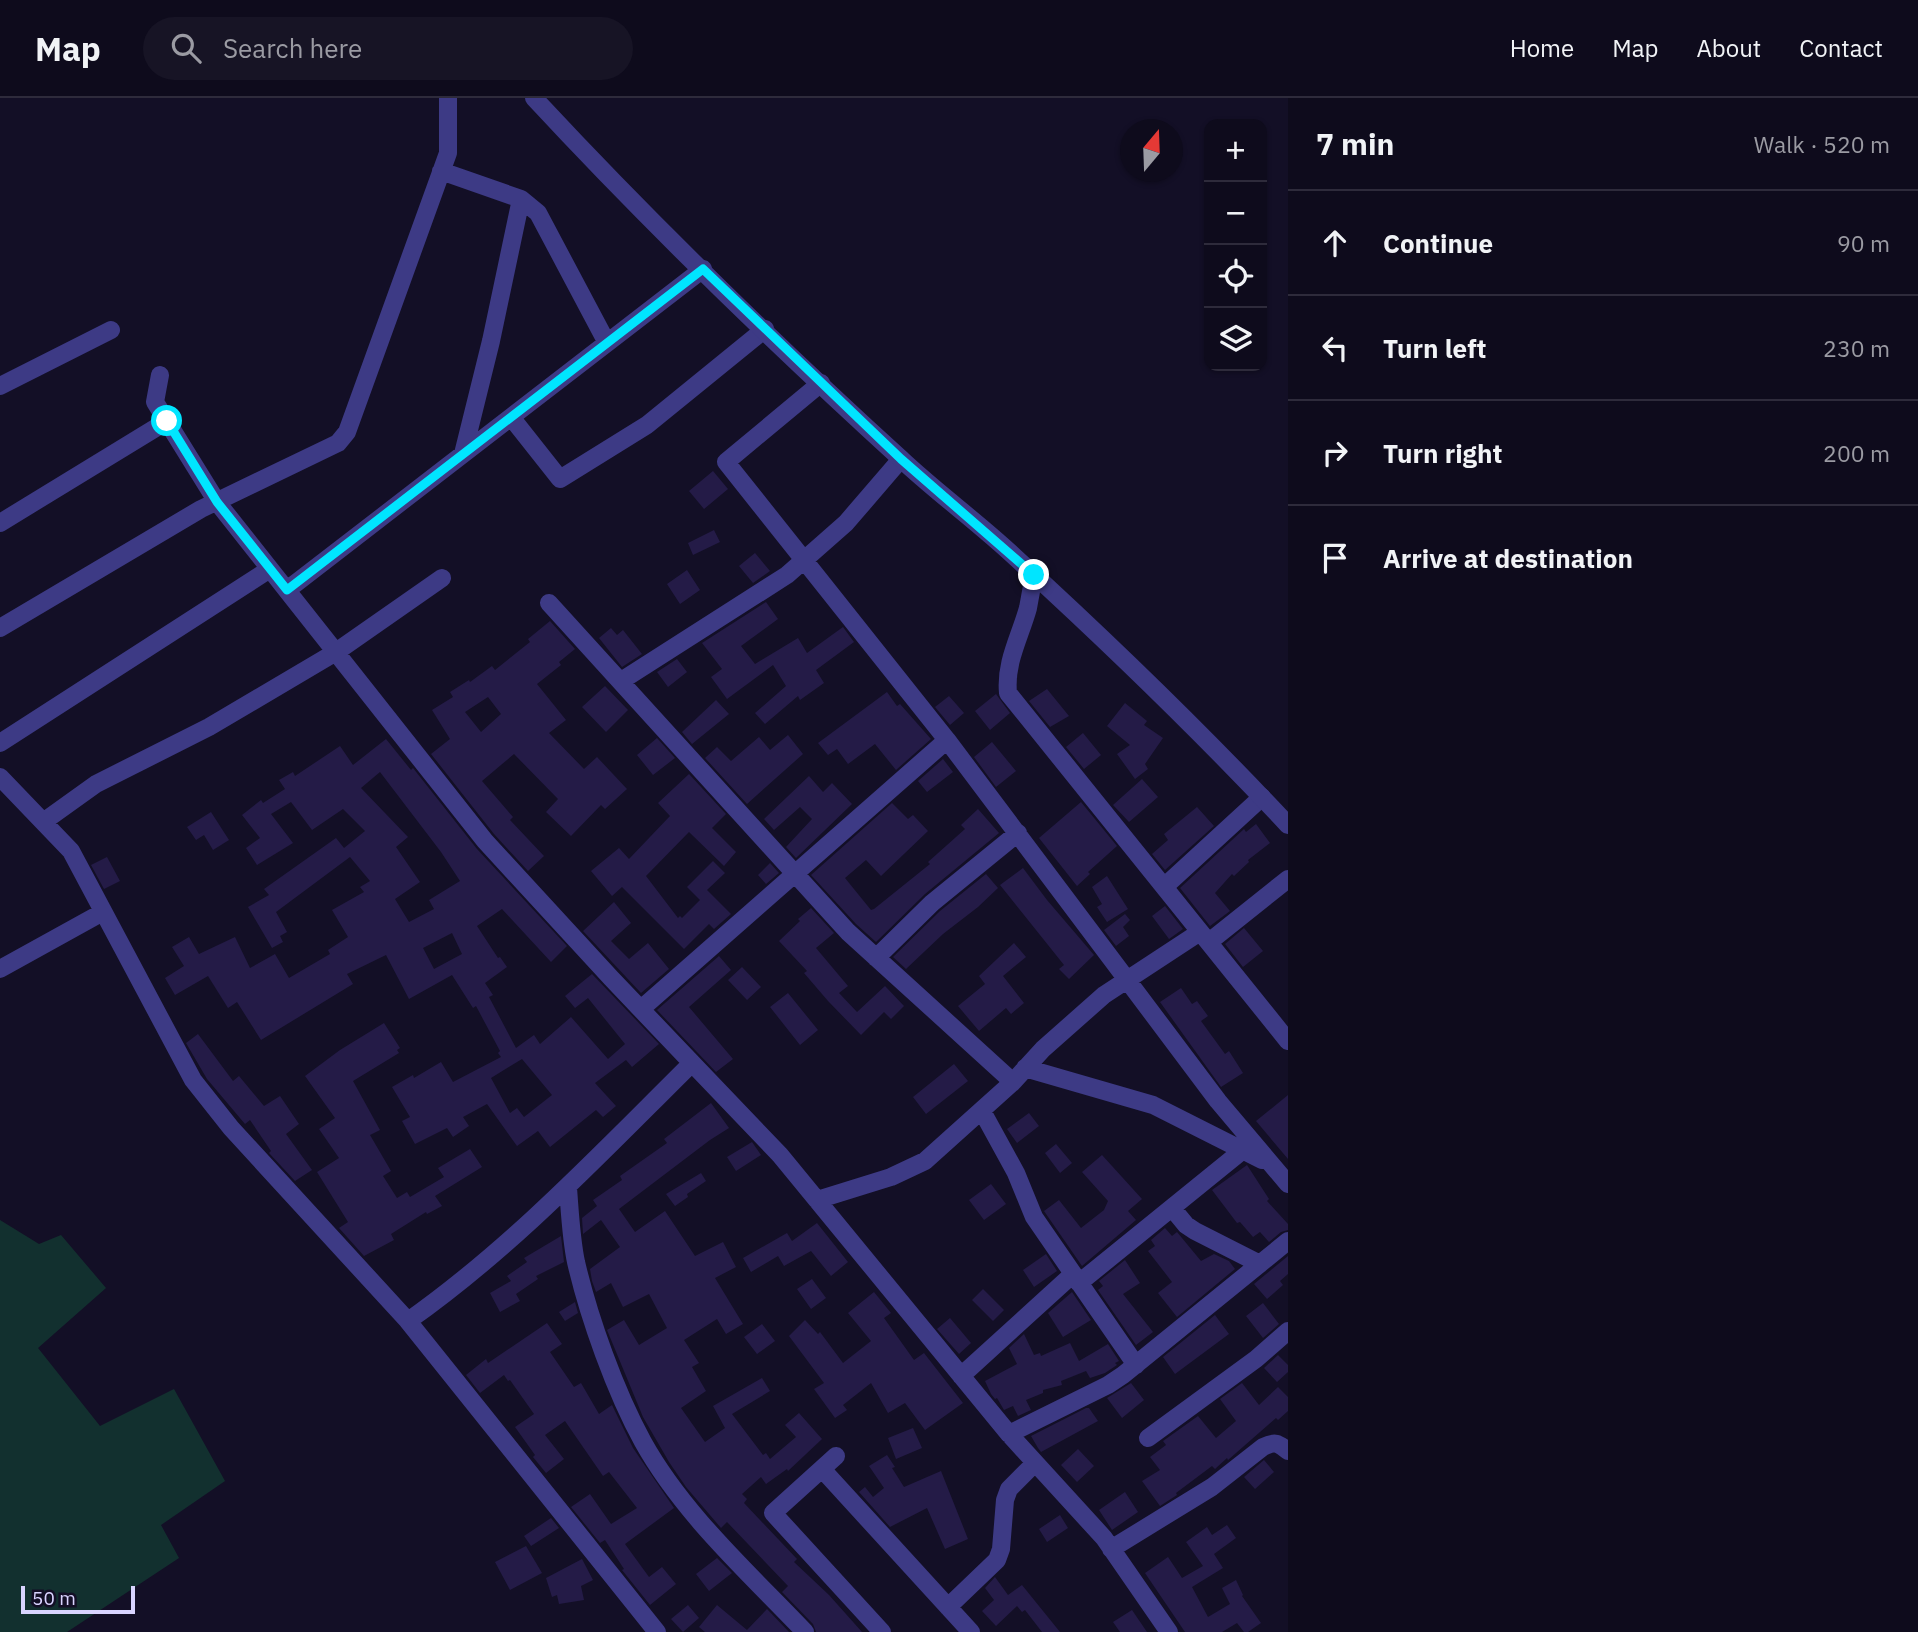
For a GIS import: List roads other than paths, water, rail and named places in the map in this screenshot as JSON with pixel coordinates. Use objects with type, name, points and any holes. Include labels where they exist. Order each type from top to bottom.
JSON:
[{"type":"street","points":[[0,628],[217,502],[338,443],[347,432],[447,153],[448,98]]},
{"type":"street","points":[[534,98],[598,166],[821,383],[901,459],[1034,575],[1183,716],[1288,825]]},
{"type":"street","points":[[441,171],[521,199],[538,213],[607,343]]},
{"type":"street","points":[[463,454],[491,341],[521,199]]},
{"type":"street","points":[[287,590],[703,269]]},
{"type":"street","points":[[511,417],[560,479],[647,425],[765,329]]},
{"type":"street","points":[[0,386],[111,330]]},
{"type":"street","points":[[160,375],[155,402],[217,502],[485,841],[780,1155],[1009,1434],[1111,1549],[1169,1632]]},
{"type":"street","points":[[821,383],[726,462],[947,740],[1218,1101],[1288,1184]]},
{"type":"street","points":[[0,523],[167,421]]},
{"type":"street","points":[[621,681],[787,575],[846,523],[901,459]]},
{"type":"street","points":[[0,743],[270,569]]},
{"type":"street","points":[[1034,575],[1028,608],[1010,660],[1008,693],[1288,1041]]},
{"type":"street","points":[[43,822],[96,784],[209,727],[336,652],[442,578]]},
{"type":"street","points":[[549,603],[848,932],[1013,1082]]},
{"type":"street","points":[[640,1009],[947,740]]},
{"type":"street","points":[[0,777],[71,851],[193,1080],[231,1128],[408,1321],[657,1632]]},
{"type":"street","points":[[1164,887],[1262,797]]},
{"type":"street","points":[[876,958],[932,903],[1018,833]]},
{"type":"street","points":[[817,1200],[891,1177],[925,1161],[1013,1082],[1053,1040],[1125,979],[1204,937],[1288,879]]},
{"type":"street","points":[[0,969],[103,912]]},
{"type":"street","points":[[408,1321],[454,1289],[568,1188],[692,1063]]},
{"type":"street","points":[[1026,1068],[1153,1105],[1274,1167]]},
{"type":"street","points":[[982,1111],[1016,1173],[1034,1217],[1136,1365]]},
{"type":"street","points":[[961,1376],[1076,1279],[1172,1208],[1243,1150]]},
{"type":"street","points":[[568,1188],[572,1237],[586,1296],[615,1378],[643,1442],[699,1519],[805,1632]]},
{"type":"street","points":[[1172,1208],[1186,1225],[1195,1231],[1260,1264]]},
{"type":"street","points":[[1009,1434],[1108,1385],[1288,1241]]},
{"type":"street","points":[[1148,1438],[1256,1359],[1288,1331]]},
{"type":"street","points":[[1111,1549],[1213,1487],[1263,1447],[1279,1443],[1288,1451]]},
{"type":"street","points":[[836,1456],[773,1513],[882,1632]]},
{"type":"street","points":[[948,1607],[997,1560],[1001,1549],[1005,1500],[1009,1489],[1035,1464]]},
{"type":"street","points":[[822,1469],[971,1632]]}]
